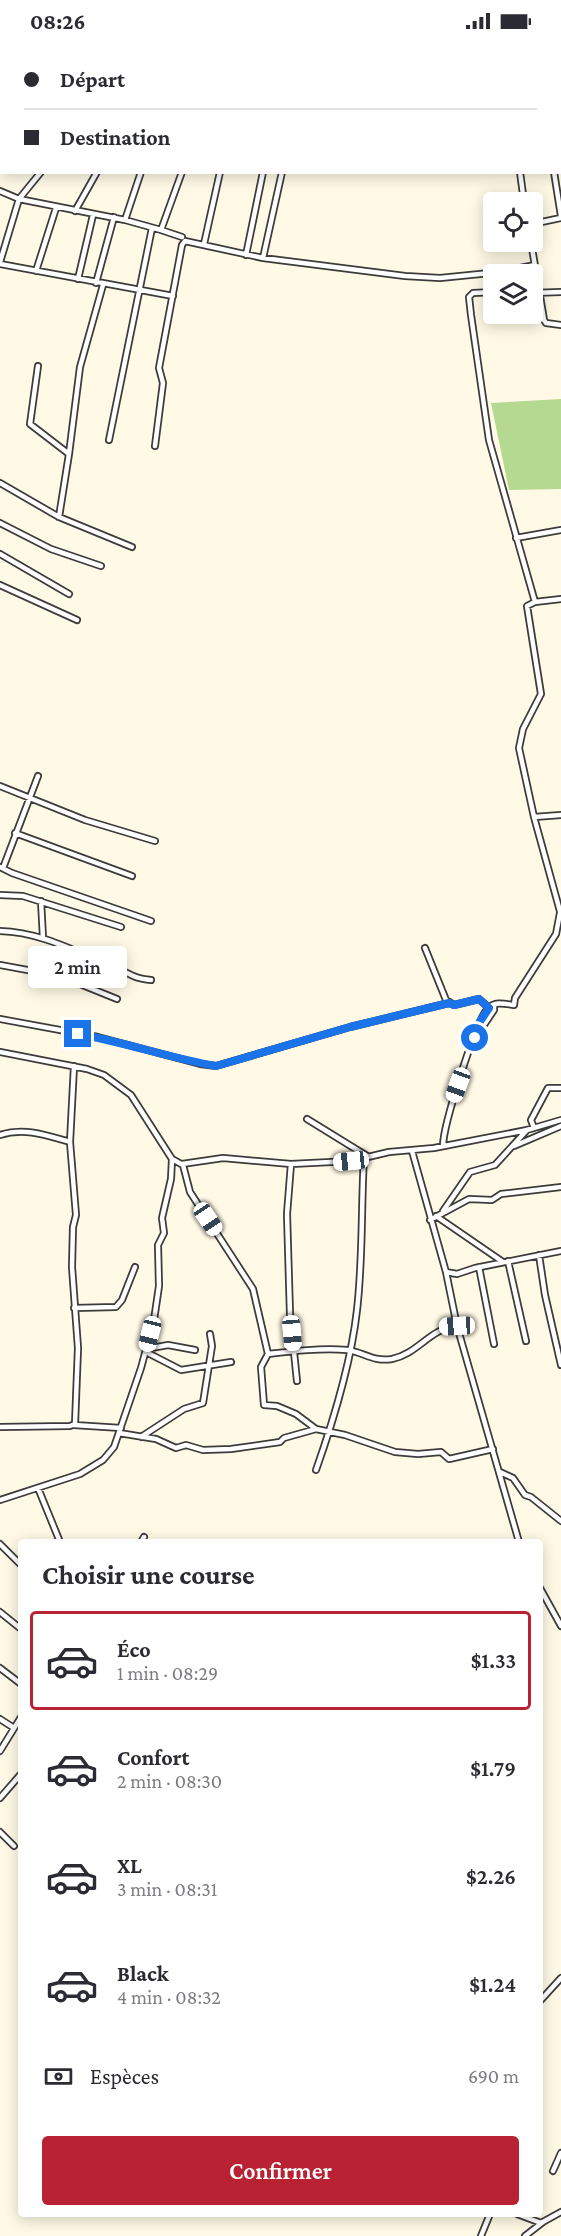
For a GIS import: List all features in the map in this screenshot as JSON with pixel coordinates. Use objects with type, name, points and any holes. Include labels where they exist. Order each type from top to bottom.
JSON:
[{"type":"street","points":[[39,174],[19,199],[0,263],[104,285],[173,296]]},
{"type":"street","points":[[75,212],[96,174]]},
{"type":"street","points":[[125,220],[140,174]]},
{"type":"street","points":[[161,230],[181,174]]},
{"type":"street","points":[[204,244],[220,174]]},
{"type":"street","points":[[246,255],[263,174]]},
{"type":"street","points":[[263,258],[282,174]]},
{"type":"street","points":[[520,174],[523,192]]},
{"type":"street","points":[[543,221],[561,217],[554,174]]},
{"type":"street","points":[[0,191],[19,199],[75,212],[114,217],[182,237]]},
{"type":"street","points":[[36,271],[56,208]]},
{"type":"street","points":[[78,279],[93,215]]},
{"type":"street","points":[[96,283],[114,217]]},
{"type":"street","points":[[109,440],[152,228]]},
{"type":"street","points":[[155,446],[163,383],[159,368],[183,243],[187,241],[263,258],[375,274],[440,278],[483,272]]},
{"type":"street","points":[[59,517],[80,367],[104,285]]},
{"type":"street","points":[[483,291],[478,291],[469,297],[489,440],[535,602]]},
{"type":"street","points":[[543,293],[561,292]]},
{"type":"street","points":[[543,310],[545,322],[561,325]]},
{"type":"street","points":[[38,366],[30,424],[69,454]]},
{"type":"street","points":[[0,483],[59,517],[132,547]]},
{"type":"street","points":[[0,523],[51,549],[100,566]]},
{"type":"street","points":[[516,538],[561,530]]},
{"type":"street","points":[[0,554],[69,594]]},
{"type":"street","points":[[0,585],[77,620]]},
{"type":"street","points":[[443,1146],[452,1101],[479,1023],[491,1007],[502,1003],[514,1005],[515,998],[556,934],[561,913],[534,817],[519,748],[523,729],[541,694],[527,606],[535,602],[561,599]]},
{"type":"street","points":[[38,776],[2,867],[151,921]]},
{"type":"street","points":[[0,786],[85,820],[155,841]]},
{"type":"street","points":[[534,817],[561,815]]},
{"type":"street","points":[[15,833],[132,876]]},
{"type":"street","points":[[0,895],[23,896],[121,927]]},
{"type":"street","points":[[41,901],[43,938]]},
{"type":"street","points":[[0,931],[43,938],[118,969],[132,978],[150,980]]},
{"type":"street","points":[[425,948],[443,996],[449,1003],[454,1005],[479,999],[491,1007]]},
{"type":"street","points":[[0,965],[60,976],[117,999]]},
{"type":"street","points":[[0,1019],[98,1037],[200,1064],[216,1066],[350,1027],[449,1003]]},
{"type":"street","points":[[0,1052],[97,1072],[131,1095],[172,1159],[182,1164],[223,1158],[291,1164],[333,1162],[389,1152],[434,1148],[527,1130],[561,1120]]},
{"type":"street","points":[[74,1066],[70,1142],[76,1215],[73,1227],[74,1308],[78,1347],[74,1425]]},
{"type":"street","points":[[534,1128],[531,1120],[548,1088],[561,1088]]},
{"type":"street","points":[[307,1119],[365,1157]]},
{"type":"street","points":[[514,1146],[561,1126]]},
{"type":"street","points":[[0,1135],[16,1130],[45,1133],[70,1142]]},
{"type":"street","points":[[440,1215],[470,1172],[495,1165],[527,1130]]},
{"type":"street","points":[[434,1148],[443,1138]]},
{"type":"street","points":[[412,1151],[446,1272],[457,1326],[518,1539]]},
{"type":"street","points":[[316,1470],[329,1431],[350,1350],[358,1308],[365,1157]]},
{"type":"street","points":[[0,1500],[71,1477],[97,1465],[114,1447],[146,1351],[159,1286],[158,1245],[164,1233],[162,1218],[172,1159]]},
{"type":"street","points":[[182,1164],[190,1192],[253,1289],[258,1304],[263,1341],[268,1354],[261,1367],[264,1405],[277,1406],[296,1414],[316,1429]]},
{"type":"street","points":[[291,1164],[287,1214],[293,1351],[297,1381]]},
{"type":"street","points":[[429,1218],[440,1215],[469,1199],[492,1200],[501,1194],[561,1187]]},
{"type":"street","points":[[440,1215],[465,1239],[505,1262],[526,1341]]},
{"type":"street","points":[[446,1272],[457,1274],[479,1267],[561,1251]]},
{"type":"street","points":[[539,1255],[545,1295],[561,1365]]},
{"type":"street","points":[[74,1308],[116,1307],[122,1300],[135,1267]]},
{"type":"street","points":[[479,1267],[494,1344]]},
{"type":"street","points":[[268,1354],[350,1350],[371,1359],[390,1359],[415,1348],[435,1331],[457,1326]]},
{"type":"street","points":[[141,1437],[184,1409],[203,1403],[207,1366],[212,1346],[210,1334]]},
{"type":"street","points":[[146,1351],[168,1344],[195,1350]]},
{"type":"street","points":[[146,1351],[181,1370],[231,1362]]},
{"type":"street","points":[[0,1427],[74,1425],[120,1431],[156,1439],[176,1448],[186,1445],[197,1449],[231,1449],[280,1442],[284,1438],[316,1429],[395,1452],[418,1454],[441,1452],[449,1459],[493,1449]]},
{"type":"street","points":[[500,1472],[513,1478],[525,1495],[531,1497],[561,1521]]},
{"type":"street","points":[[38,1488],[59,1539]]},
{"type":"street","points":[[0,1544],[18,1562]]},
{"type":"street","points":[[543,1593],[561,1626]]},
{"type":"street","points":[[0,1612],[18,1627]]},
{"type":"street","points":[[0,1668],[18,1682]]},
{"type":"street","points":[[0,1719],[14,1728]]},
{"type":"street","points":[[0,1751],[18,1722]]},
{"type":"street","points":[[0,1798],[18,1777]]},
{"type":"street","points":[[0,1832],[14,1846]]},
{"type":"street","points":[[543,1998],[561,1978]]},
{"type":"street","points":[[553,2171],[561,2152]]},
{"type":"street","points":[[525,2236],[561,2212]]},
{"type":"street","points":[[481,2236],[489,2217]]},
{"type":"street","points":[[523,2217],[533,2222],[545,2221]]},
{"type":"green space","points":[[561,399],[561,489],[509,490],[491,403]]},
{"type":"route","points":[[78,1034],[216,1066],[350,1027],[449,1003],[454,1005],[479,999],[489,1008],[479,1023],[475,1038]]}]
